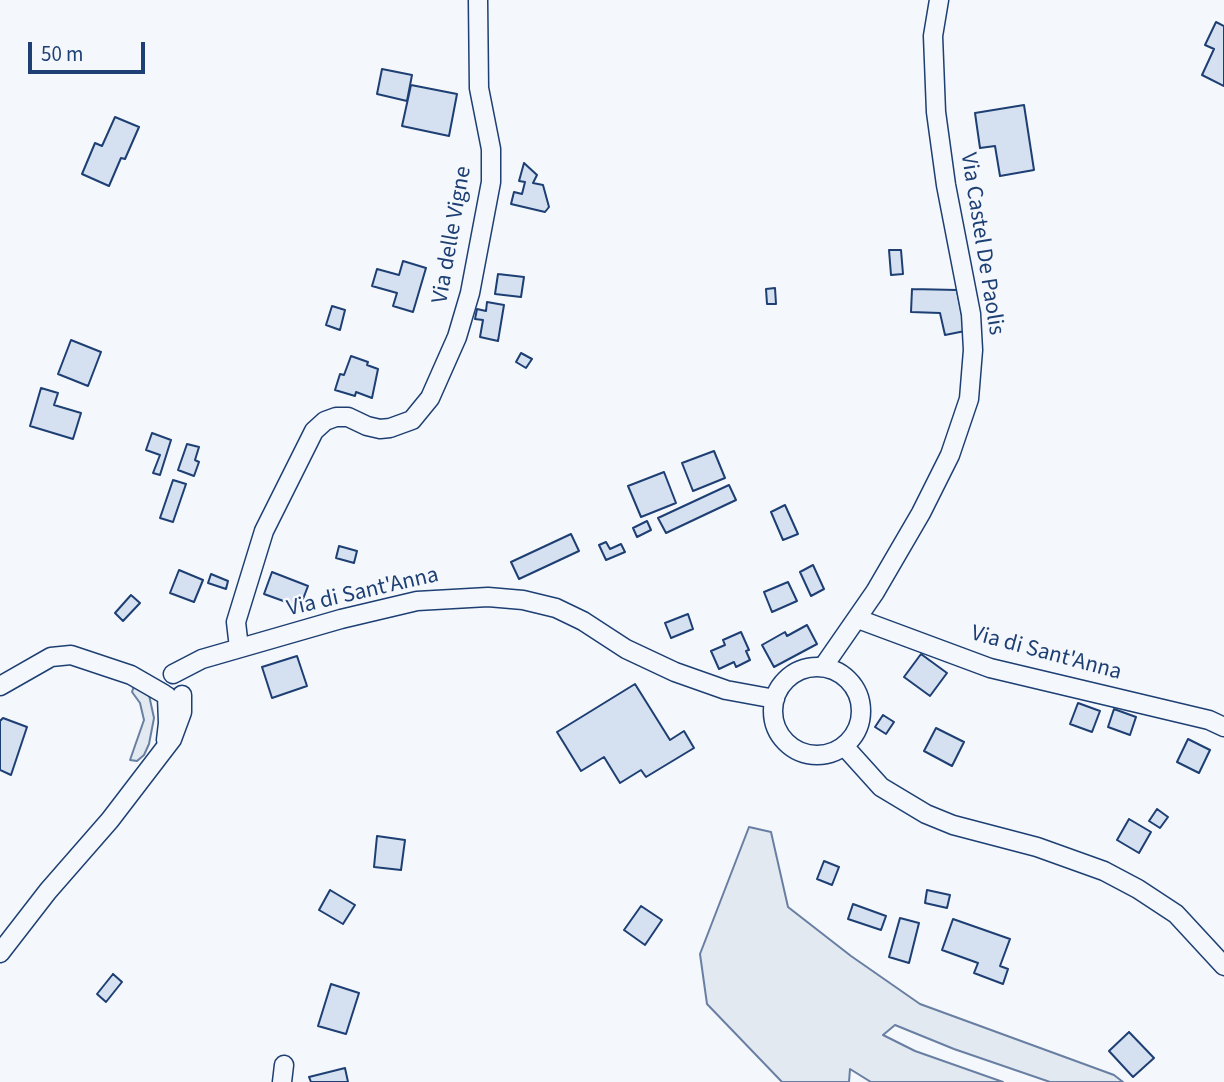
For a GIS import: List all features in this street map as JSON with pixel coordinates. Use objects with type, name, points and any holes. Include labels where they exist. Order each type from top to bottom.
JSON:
[{"type":"street","name":"Via delle Vigne","points":[[239,648],[236,622],[264,531],[314,431],[325,421],[336,417],[348,417],[380,429],[408,422],[421,411],[430,398],[457,337],[470,293],[487,211],[492,159],[479,88],[478,0]]},
{"type":"street","name":"Via Castel De Paolis","points":[[823,667],[858,619],[936,485],[960,428],[971,385],[971,314],[946,185],[936,112],[933,43],[939,0]]},
{"type":"street","name":"Via di Sant'Anna","points":[[173,686],[195,662],[341,619],[417,601],[459,597],[506,598],[556,608],[643,657],[691,679],[726,690],[775,699]]},
{"type":"street","name":"Via di Sant'Anna","points":[[858,619],[990,668],[1209,720],[1224,727]]},
{"type":"street","points":[[0,686],[48,659],[65,655],[82,657],[131,675],[173,686],[163,750],[110,820],[48,891],[0,953]]},
{"type":"street","points":[[811,667],[823,667],[837,671],[849,681],[858,693],[861,707],[860,722],[854,736],[832,753],[818,755],[805,753],[783,738],[776,726],[774,713],[775,699],[788,678],[811,667]]},
{"type":"street","points":[[844,746],[881,787],[909,806],[953,825],[1037,847],[1104,871],[1138,889],[1176,914],[1224,966]]},
{"type":"shaded area","points":[[135,683],[149,695],[154,718],[149,744],[144,755],[137,761],[130,760],[144,720],[140,703],[132,692]]},
{"type":"shaded area","points":[[749,827],[771,832],[788,907],[851,956],[920,1004],[1114,1075],[1123,1082],[1050,1082],[954,1049],[895,1025],[883,1035],[915,1051],[1003,1082],[871,1082],[850,1069],[849,1082],[782,1082],[707,1004],[700,954]]},
{"type":"building","points":[[1216,22],[1224,26],[1224,86],[1202,75],[1214,49],[1205,45]]},
{"type":"building","points":[[382,69],[412,75],[407,101],[377,94]]},
{"type":"building","points":[[411,85],[457,94],[449,136],[402,126]]},
{"type":"building","points":[[1024,105],[1034,170],[1000,176],[995,146],[980,148],[975,113]]},
{"type":"building","points":[[115,117],[139,127],[109,186],[82,174],[95,143],[102,146]]},
{"type":"building","points":[[524,163],[537,175],[533,183],[543,185],[549,207],[545,212],[511,204],[514,192],[522,194],[525,182],[519,181]]},
{"type":"building","points":[[889,250],[901,250],[903,274],[891,275]]},
{"type":"building","points":[[403,261],[426,268],[413,312],[393,306],[397,293],[372,286],[377,269],[399,275]]},
{"type":"building","points":[[498,274],[524,277],[521,297],[495,294]]},
{"type":"building","points":[[775,288],[776,304],[767,304],[766,289]]},
{"type":"building","points":[[912,289],[957,290],[965,331],[945,335],[940,313],[911,312]]},
{"type":"building","points":[[487,302],[504,305],[498,341],[480,337],[483,320],[475,319],[477,309],[486,311]]},
{"type":"building","points":[[332,306],[345,310],[340,330],[326,325]]},
{"type":"building","points":[[71,340],[101,352],[88,386],[58,374]]},
{"type":"building","points":[[521,353],[532,359],[526,368],[516,362]]},
{"type":"building","points":[[351,356],[378,369],[372,398],[356,392],[355,396],[335,390],[340,374],[344,375]]},
{"type":"building","points":[[41,388],[58,393],[54,405],[81,413],[73,439],[30,426]]},
{"type":"building","points":[[152,433],[171,440],[160,475],[153,473],[160,455],[146,450]]},
{"type":"building","points":[[187,444],[199,447],[195,460],[199,462],[194,476],[178,470]]},
{"type":"building","points":[[714,451],[725,478],[693,491],[682,463]]},
{"type":"building","points":[[664,472],[676,503],[641,517],[628,486]]},
{"type":"building","points":[[173,480],[186,484],[173,522],[160,518]]},
{"type":"building","points":[[729,485],[736,500],[666,533],[658,518]]},
{"type":"building","points":[[785,505],[798,534],[783,540],[771,512]]},
{"type":"building","points":[[647,521],[651,530],[637,537],[633,528]]},
{"type":"building","points":[[571,534],[579,551],[519,579],[511,562]]},
{"type":"building","points":[[606,542],[610,549],[621,544],[625,552],[606,560],[599,545]]},
{"type":"building","points":[[339,546],[357,551],[354,563],[336,558]]},
{"type":"building","points":[[813,565],[824,589],[811,596],[800,572]]},
{"type":"building","points":[[179,570],[203,580],[194,602],[170,593]]},
{"type":"building","points":[[272,572],[308,586],[300,607],[264,594]]},
{"type":"building","points":[[211,574],[228,581],[226,589],[208,583]]},
{"type":"building","points":[[788,582],[797,601],[772,612],[764,592]]},
{"type":"building","points":[[131,595],[140,603],[123,621],[115,613]]},
{"type":"building","points":[[688,614],[693,629],[671,638],[665,623]]},
{"type":"building","points":[[807,625],[817,644],[774,667],[762,645],[785,632],[787,636]]},
{"type":"building","points":[[741,632],[749,650],[746,651],[750,660],[736,667],[734,662],[719,669],[711,651],[725,645],[723,640]]},
{"type":"building","points":[[921,654],[947,673],[930,696],[904,677]]},
{"type":"building","points":[[297,656],[307,686],[272,698],[262,667]]},
{"type":"building","points":[[635,684],[670,740],[684,731],[694,748],[646,777],[641,770],[620,783],[604,757],[581,771],[557,732]]},
{"type":"building","points":[[1078,703],[1100,711],[1092,732],[1070,724]]},
{"type":"building","points":[[1114,709],[1136,717],[1130,735],[1108,727]]},
{"type":"building","points":[[883,715],[894,722],[886,734],[875,727]]},
{"type":"building","points":[[3,718],[27,727],[11,775],[0,770],[0,721]]},
{"type":"building","points":[[936,728],[964,742],[952,766],[924,751]]},
{"type":"building","points":[[1188,739],[1210,750],[1199,773],[1177,762]]},
{"type":"building","points":[[1157,809],[1168,817],[1160,828],[1149,821]]},
{"type":"building","points":[[1129,819],[1151,832],[1139,853],[1117,840]]},
{"type":"building","points":[[377,836],[405,840],[401,870],[374,867]]},
{"type":"building","points":[[824,861],[839,867],[832,885],[817,879]]},
{"type":"building","points":[[330,890],[355,905],[343,924],[319,910]]},
{"type":"building","points":[[927,890],[950,895],[947,908],[925,903]]},
{"type":"building","points":[[853,904],[886,916],[881,930],[848,919]]},
{"type":"building","points":[[641,906],[662,920],[645,945],[624,930]]},
{"type":"building","points":[[900,918],[919,923],[909,963],[889,957]]},
{"type":"building","points":[[953,919],[1010,939],[1000,966],[1008,969],[1003,984],[974,973],[978,963],[942,950]]},
{"type":"building","points":[[113,974],[122,982],[106,1002],[97,994]]},
{"type":"building","points":[[331,984],[359,993],[346,1034],[318,1026]]},
{"type":"building","points":[[1129,1032],[1154,1058],[1133,1077],[1109,1051]]},
{"type":"building","points":[[345,1068],[348,1082],[311,1082],[309,1077]]}]
